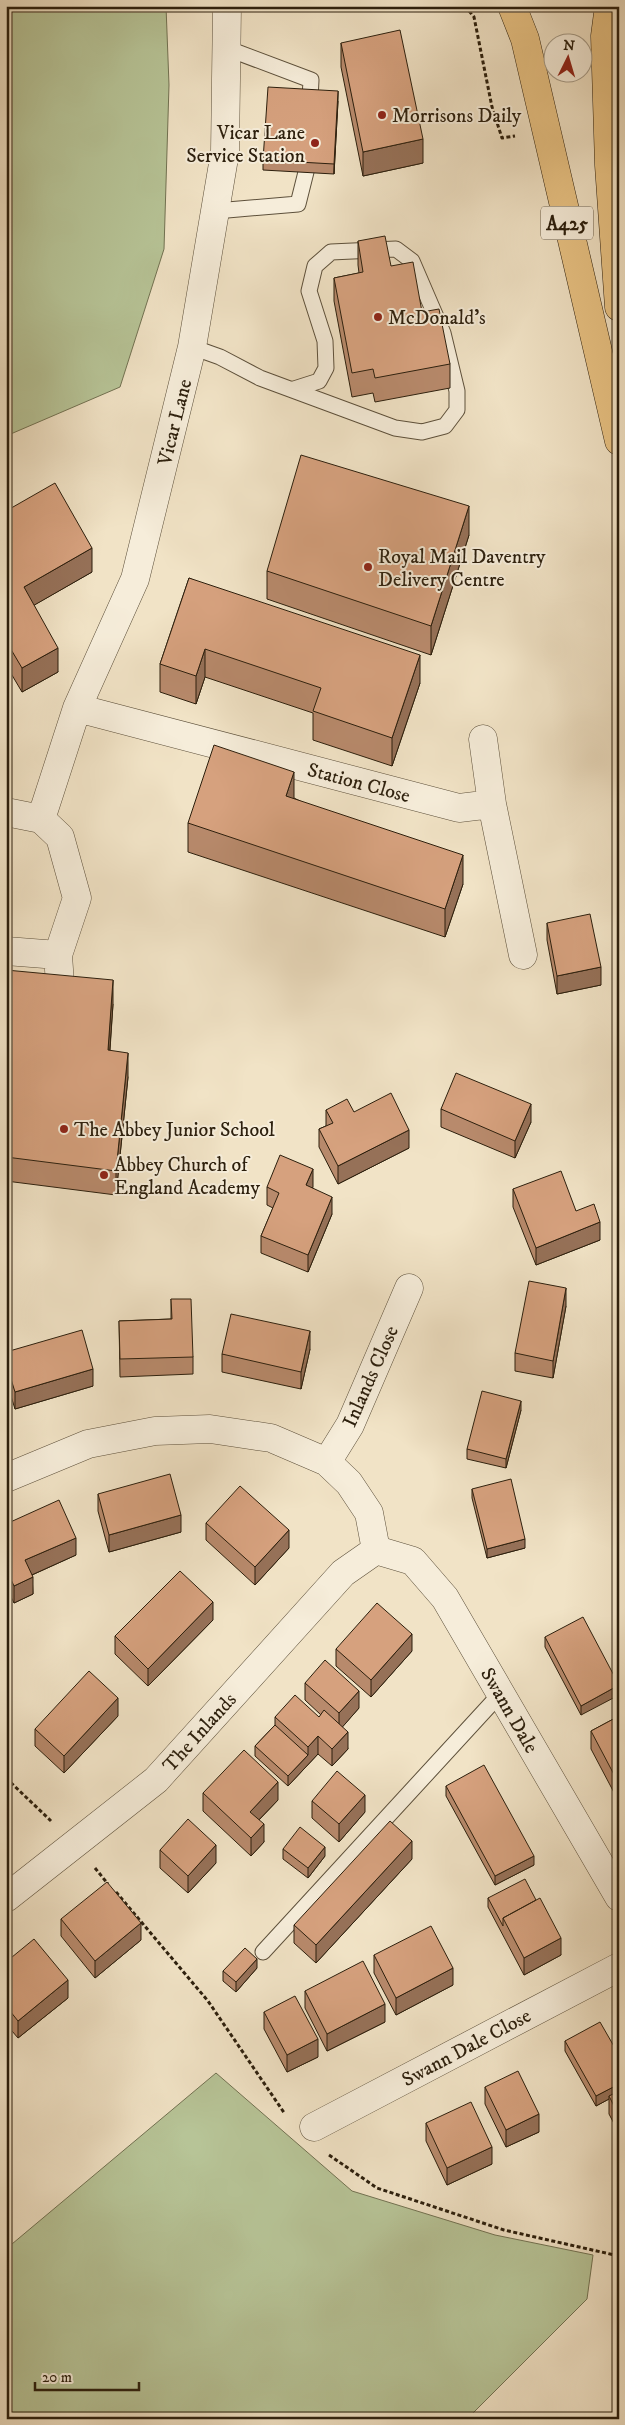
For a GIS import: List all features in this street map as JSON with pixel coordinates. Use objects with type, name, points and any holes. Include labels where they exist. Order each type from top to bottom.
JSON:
[{"type":"main road","name":"A425","points":[[512,6],[525,39],[619,442]]},
{"type":"main road","name":"A425","points":[[609,6],[605,36],[609,165],[619,307]]},
{"type":"street","name":"Vicar Lane","points":[[41,819],[77,708],[134,579],[192,347],[225,152],[227,6]]},
{"type":"street","name":"Station Close","points":[[77,708],[460,808],[492,804]]},
{"type":"street","points":[[483,739],[492,804],[523,955]]},
{"type":"street","points":[[6,812],[41,819],[60,837],[77,898],[58,955],[60,984]]},
{"type":"street","points":[[6,951],[58,955]]},
{"type":"street","name":"Inlands Close","points":[[327,1462],[350,1425],[409,1288]]},
{"type":"street","points":[[6,1478],[88,1444],[155,1431],[210,1429],[271,1438],[327,1462],[349,1483],[369,1513],[376,1550]]},
{"type":"street","name":"Swann Dale","points":[[376,1550],[413,1561],[445,1598],[619,1897]]},
{"type":"street","name":"The Inlands","points":[[6,1898],[156,1780],[343,1573],[376,1550]]},
{"type":"street","name":"Swann Dale Close","points":[[307,2131],[619,1967]]},
{"type":"lane","points":[[226,48],[311,80],[310,99]]},
{"type":"lane","points":[[216,211],[298,204],[306,172]]},
{"type":"lane","points":[[192,347],[220,357],[260,378],[395,428],[422,432],[445,426],[456,410],[457,391],[443,333],[412,261],[396,249],[331,252],[315,266],[308,291],[325,341],[326,368],[319,381],[294,389]]},
{"type":"lane","points":[[263,1952],[501,1694]]},
{"type":"path","points":[[6,1778],[74,1844],[208,2001],[307,2131],[377,2188],[504,2230],[619,2256]]},
{"type":"green space","points":[[6,6],[166,6],[169,85],[164,249],[120,387],[6,436]]},
{"type":"green space","points":[[216,2073],[352,2191],[495,2235],[593,2255],[587,2299],[467,2419],[6,2419],[6,2249]]},
{"type":"building","name":"Morrisons Daily","points":[[400,30],[423,139],[363,152],[341,43]]},
{"type":"building","points":[[268,87],[338,91],[334,164],[263,160]]},
{"type":"building","name":"McDonald's","points":[[385,236],[391,266],[413,262],[422,312],[439,309],[450,364],[375,378],[373,369],[352,373],[334,278],[363,272],[358,241]]},
{"type":"building","name":"Royal Mail Daventry Delivery Centre","points":[[301,455],[469,506],[431,626],[267,571]]},
{"type":"building","points":[[55,483],[92,548],[24,587],[58,648],[22,668],[6,641],[6,511]]},
{"type":"building","points":[[189,578],[420,655],[392,738],[313,711],[321,688],[205,649],[196,676],[160,664]]},
{"type":"building","points":[[214,745],[294,772],[286,796],[463,855],[445,909],[188,823]]},
{"type":"building","points":[[590,914],[601,967],[557,976],[547,923]]},
{"type":"building","name":"The Abbey Junior School","points":[[6,970],[113,980],[108,1050],[128,1053],[116,1171],[6,1157]]},
{"type":"building","points":[[456,1073],[531,1104],[515,1141],[441,1109]]},
{"type":"building","points":[[391,1093],[409,1130],[338,1166],[319,1129],[333,1123],[326,1110],[347,1099],[354,1112]]},
{"type":"building","points":[[280,1155],[313,1169],[306,1185],[332,1197],[308,1255],[261,1236],[279,1193],[267,1187]]},
{"type":"building","points":[[561,1171],[576,1211],[594,1204],[600,1222],[536,1248],[513,1189]]},
{"type":"building","points":[[529,1281],[566,1288],[553,1361],[515,1353]]},
{"type":"building","points":[[171,1299],[191,1299],[193,1357],[120,1359],[119,1321],[172,1319]]},
{"type":"building","points":[[231,1314],[310,1331],[301,1372],[222,1354]]},
{"type":"building","points":[[82,1330],[93,1369],[15,1392],[6,1363],[6,1352]]},
{"type":"building","points":[[482,1391],[521,1401],[506,1459],[467,1449]]},
{"type":"building","points":[[170,1474],[181,1515],[109,1535],[98,1494]]},
{"type":"building","points":[[511,1479],[525,1539],[487,1549],[472,1489]]},
{"type":"building","points":[[240,1486],[289,1530],[255,1567],[206,1523]]},
{"type":"building","points":[[59,1500],[76,1538],[25,1560],[33,1577],[14,1586],[6,1569],[6,1524]]},
{"type":"building","points":[[180,1571],[213,1602],[148,1669],[115,1636]]},
{"type":"building","points":[[377,1603],[412,1634],[371,1680],[336,1649]]},
{"type":"building","points":[[583,1617],[619,1685],[581,1706],[545,1637]]},
{"type":"building","points":[[325,1660],[359,1691],[339,1713],[305,1683]]},
{"type":"building","points":[[89,1671],[118,1698],[64,1756],[35,1729]]},
{"type":"building","points":[[295,1695],[319,1717],[324,1710],[348,1732],[332,1749],[318,1736],[308,1747],[275,1717]]},
{"type":"building","points":[[619,1716],[619,1784],[591,1731]]},
{"type":"building","points":[[275,1725],[308,1755],[288,1776],[255,1746]]},
{"type":"building","points":[[244,1750],[278,1782],[250,1812],[264,1824],[251,1838],[203,1793]]},
{"type":"building","points":[[484,1765],[534,1856],[495,1876],[446,1786]]},
{"type":"building","points":[[337,1771],[365,1795],[339,1824],[312,1801]]},
{"type":"building","points":[[188,1819],[216,1845],[188,1876],[160,1850]]},
{"type":"building","points":[[390,1821],[412,1841],[316,1945],[294,1925]]},
{"type":"building","points":[[300,1827],[325,1847],[308,1868],[283,1849]]},
{"type":"building","points":[[525,1879],[536,1900],[503,1918],[503,1926],[488,1898]]},
{"type":"building","points":[[107,1882],[141,1923],[95,1961],[61,1919]]},
{"type":"building","points":[[540,1898],[561,1938],[524,1958],[503,1918]]},
{"type":"building","points":[[431,1926],[453,1968],[396,1998],[374,1955]]},
{"type":"building","points":[[34,1939],[68,1980],[18,2021],[6,2006],[6,1962]]},
{"type":"building","points":[[245,1948],[257,1959],[236,1982],[223,1971]]},
{"type":"building","points":[[363,1961],[385,2004],[327,2034],[305,1991]]},
{"type":"building","points":[[295,1996],[318,2039],[287,2055],[264,2012]]},
{"type":"building","points":[[600,2022],[619,2055],[619,2084],[596,2096],[565,2041]]},
{"type":"building","points":[[518,2071],[539,2114],[506,2130],[485,2087]]},
{"type":"building","points":[[619,2091],[619,2116],[609,2096]]},
{"type":"building","points":[[471,2102],[492,2147],[447,2168],[426,2123]]},
{"type":"place","name":"Morrisons Daily","points":[[382,115]]},
{"type":"place","name":"Vicar Lane Service Station","points":[[315,143]]},
{"type":"place","name":"McDonald's","points":[[378,317]]},
{"type":"place","name":"Royal Mail Daventry Delivery Centre","points":[[368,567]]},
{"type":"place","name":"The Abbey Junior School","points":[[64,1129]]},
{"type":"place","name":"Abbey Church of England Academy","points":[[104,1175]]}]
